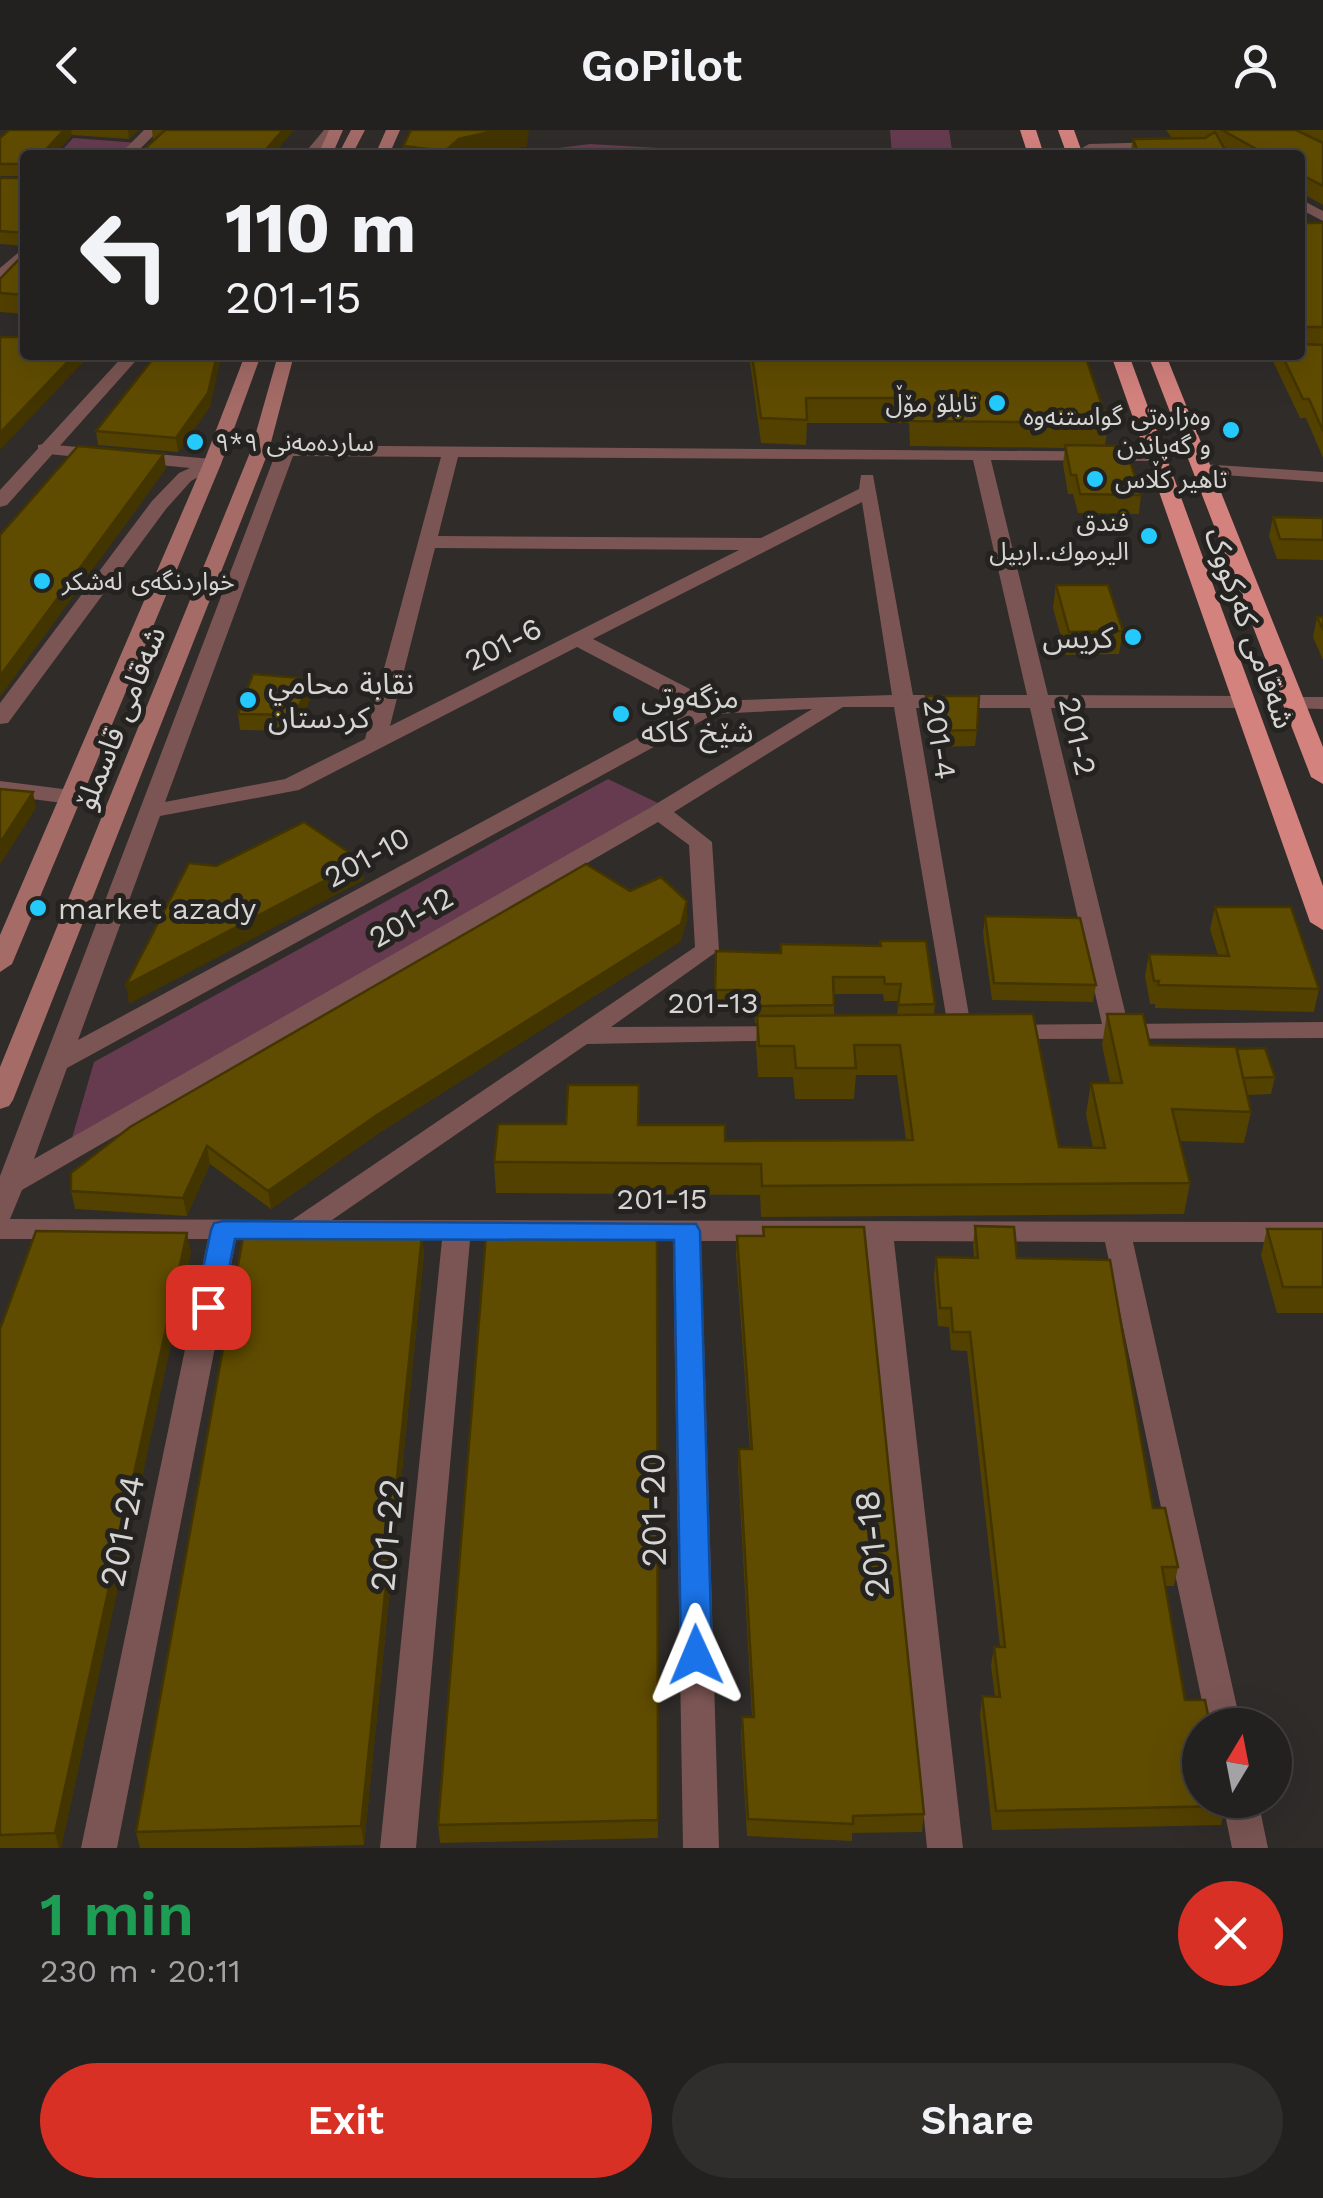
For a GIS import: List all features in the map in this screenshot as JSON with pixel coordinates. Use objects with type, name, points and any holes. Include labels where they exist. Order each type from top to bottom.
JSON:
[{"type":"highway","points":[[1066,130],[1083,150]]},
{"type":"highway","name":"شەقامی کەرکووک","points":[[1122,360],[1323,922]]},
{"type":"highway","name":"شەقامی کەرکووک","points":[[1158,360],[1323,777]]},
{"type":"main road","name":"شەقامی قاسملۆ","points":[[1,959],[212,464],[251,360]]},
{"type":"main road","name":"شەقامی قاسملۆ","points":[[0,1100],[260,450],[285,360]]},
{"type":"main road","points":[[137,638],[184,639]]},
{"type":"street","points":[[131,150],[152,130]]},
{"type":"street","points":[[315,150],[333,130]]},
{"type":"street","points":[[1127,150],[1184,146]]},
{"type":"street","points":[[0,277],[20,257]]},
{"type":"street","points":[[0,500],[128,360]]},
{"type":"street","points":[[44,450],[212,464]]},
{"type":"street","points":[[260,450],[1155,456]]},
{"type":"street","points":[[0,1213],[286,450]]},
{"type":"street","points":[[374,742],[451,451]]},
{"type":"street","name":"201-4","points":[[862,454],[904,701],[949,1033],[1117,1032]]},
{"type":"street","name":"201-2","points":[[981,455],[1117,1032]]},
{"type":"street","points":[[0,718],[159,505],[185,477],[212,464]]},
{"type":"street","points":[[1202,469],[1323,477]]},
{"type":"street","name":"201-6","points":[[150,811],[291,785],[869,491]]},
{"type":"street","points":[[426,542],[764,544]]},
{"type":"street","points":[[577,640],[709,708],[840,700],[1244,702]]},
{"type":"street","name":"201-12","points":[[10,1185],[658,812],[840,700]]},
{"type":"street","points":[[1294,702],[1323,703]]},
{"type":"street","name":"201-10","points":[[56,1063],[709,708]]},
{"type":"street","points":[[0,788],[71,797]]},
{"type":"street","points":[[297,1230],[707,950],[700,842],[658,812]]},
{"type":"street","points":[[1117,1032],[1323,1030]]},
{"type":"street","name":"201-13","points":[[583,1036],[820,1034]]},
{"type":"street","name":"201-15","points":[[0,1229],[1323,1232]]},
{"type":"street","name":"201-24","points":[[98,1848],[224,1230]]},
{"type":"street","name":"201-22","points":[[398,1848],[457,1230]]},
{"type":"street","name":"201-20","points":[[687,1231],[701,1848]]},
{"type":"street","name":"201-18","points":[[878,1231],[945,1848]]},
{"type":"street","points":[[1117,1232],[1220,1708]]},
{"type":"street","points":[[1244,1818],[1250,1848]]},
{"type":"shaded area","points":[[890,130],[949,130],[952,150],[892,150]]},
{"type":"shaded area","points":[[73,138],[139,143],[131,150],[62,150]]},
{"type":"shaded area","points":[[590,144],[680,150],[542,150]]},
{"type":"shaded area","points":[[608,779],[658,803],[70,1145],[94,1062]]},
{"type":"building","points":[[9,130],[64,130],[46,150],[20,150],[20,164],[0,164],[0,138]]},
{"type":"building","points":[[165,130],[283,130],[265,150],[143,150]]},
{"type":"building","points":[[411,130],[498,130],[459,139],[446,150],[403,146]]},
{"type":"building","points":[[1222,130],[1296,130],[1323,143],[1323,186],[1305,177],[1305,150],[1258,150]]},
{"type":"building","points":[[1215,132],[1225,150],[1137,150],[1133,139],[1205,138]]},
{"type":"building","points":[[0,178],[20,178],[20,233],[0,231]]},
{"type":"building","points":[[1305,223],[1323,223],[1323,327],[1305,327]]},
{"type":"building","points":[[20,258],[20,295],[0,293],[0,279]]},
{"type":"building","points":[[0,337],[20,337],[20,360],[69,360],[0,433]]},
{"type":"building","points":[[1305,344],[1323,345],[1323,431],[1309,399],[1303,399],[1284,360],[1305,360]]},
{"type":"building","points":[[152,360],[216,360],[208,393],[176,438],[96,431]]},
{"type":"building","name":"تابلۆ مۆڵ","points":[[753,360],[1087,360],[1108,423],[912,421],[911,398],[806,398],[807,420],[761,418]]},
{"type":"building","points":[[1065,445],[1125,446],[1141,495],[1080,494],[1076,475],[1071,475]]},
{"type":"building","points":[[78,446],[164,454],[0,676],[0,535]]},
{"type":"building","points":[[1273,517],[1323,518],[1323,540],[1280,539]]},
{"type":"building","points":[[1056,585],[1108,585],[1123,631],[1069,632]]},
{"type":"building","points":[[253,674],[311,679],[295,715],[238,714]]},
{"type":"building","points":[[926,696],[979,696],[977,730],[933,731]]},
{"type":"building","points":[[0,789],[33,792],[0,843]]},
{"type":"building","points":[[304,822],[362,861],[126,985],[189,863],[216,866]]},
{"type":"building","points":[[586,864],[630,891],[661,877],[687,901],[681,924],[377,1115],[268,1191],[207,1146],[183,1198],[71,1191],[71,1173],[130,1127]]},
{"type":"building","points":[[1215,907],[1291,907],[1319,989],[1158,985],[1149,954],[1229,956]]},
{"type":"building","points":[[985,916],[1080,918],[1096,985],[994,983]]},
{"type":"building","points":[[880,941],[926,941],[935,1004],[898,1005],[901,984],[885,984],[884,977],[833,977],[834,1005],[755,1006],[754,990],[715,990],[716,951],[781,953],[781,944],[881,946]]},
{"type":"building","points":[[1033,1014],[1059,1147],[1105,1148],[1091,1083],[1122,1083],[1107,1014],[1143,1014],[1150,1045],[1236,1047],[1251,1112],[1172,1109],[1190,1183],[762,1186],[761,1164],[494,1162],[498,1124],[566,1124],[568,1085],[639,1085],[638,1125],[725,1125],[725,1141],[913,1140],[900,1045],[854,1045],[856,1068],[796,1068],[794,1046],[759,1046],[757,1016]]},
{"type":"building","points":[[1265,1048],[1275,1077],[1243,1078],[1237,1049]]},
{"type":"building","points":[[975,1226],[1014,1227],[1017,1258],[1110,1260],[1153,1508],[1165,1508],[1178,1567],[1162,1567],[1185,1700],[1205,1700],[1207,1708],[1182,1708],[1182,1807],[996,1811],[982,1696],[1000,1697],[994,1647],[1005,1647],[970,1332],[953,1332],[951,1308],[940,1308],[936,1257],[978,1258]]},
{"type":"building","points":[[763,1227],[864,1227],[924,1814],[853,1816],[853,1824],[748,1819],[742,1717],[754,1717],[739,1449],[752,1449],[737,1236],[764,1236]]},
{"type":"building","points":[[1267,1229],[1323,1229],[1323,1287],[1283,1287]]},
{"type":"building","points":[[36,1231],[187,1233],[55,1833],[0,1835],[0,1329]]},
{"type":"building","points":[[244,1232],[422,1235],[361,1826],[136,1832]]},
{"type":"building","points":[[486,1235],[657,1235],[658,1820],[438,1825]]},
{"type":"place","name":"تابلۆ مۆڵ","points":[[997,403]]},
{"type":"place","name":"وەزارەتی گواستنەوە و گەیاندن","points":[[1231,430]]},
{"type":"place","name":"ساردەمەنی ٩*٩","points":[[195,442]]},
{"type":"place","name":"تاهیر کڵاس","points":[[1095,479]]},
{"type":"place","name":"فندق اليرموك..اربيل","points":[[1149,536]]},
{"type":"place","name":"خواردنگەی لەشکر","points":[[42,581]]},
{"type":"place","name":"كريس","points":[[1133,637]]},
{"type":"place","name":"نقابة محامي كردستان","points":[[248,700]]},
{"type":"place","name":"مزگه‌وتی شێخ كاكه","points":[[621,714]]},
{"type":"place","name":"market azady","points":[[38,908]]},
{"type":"route","points":[[208,1307],[224,1230],[687,1231],[696,1655]]}]
